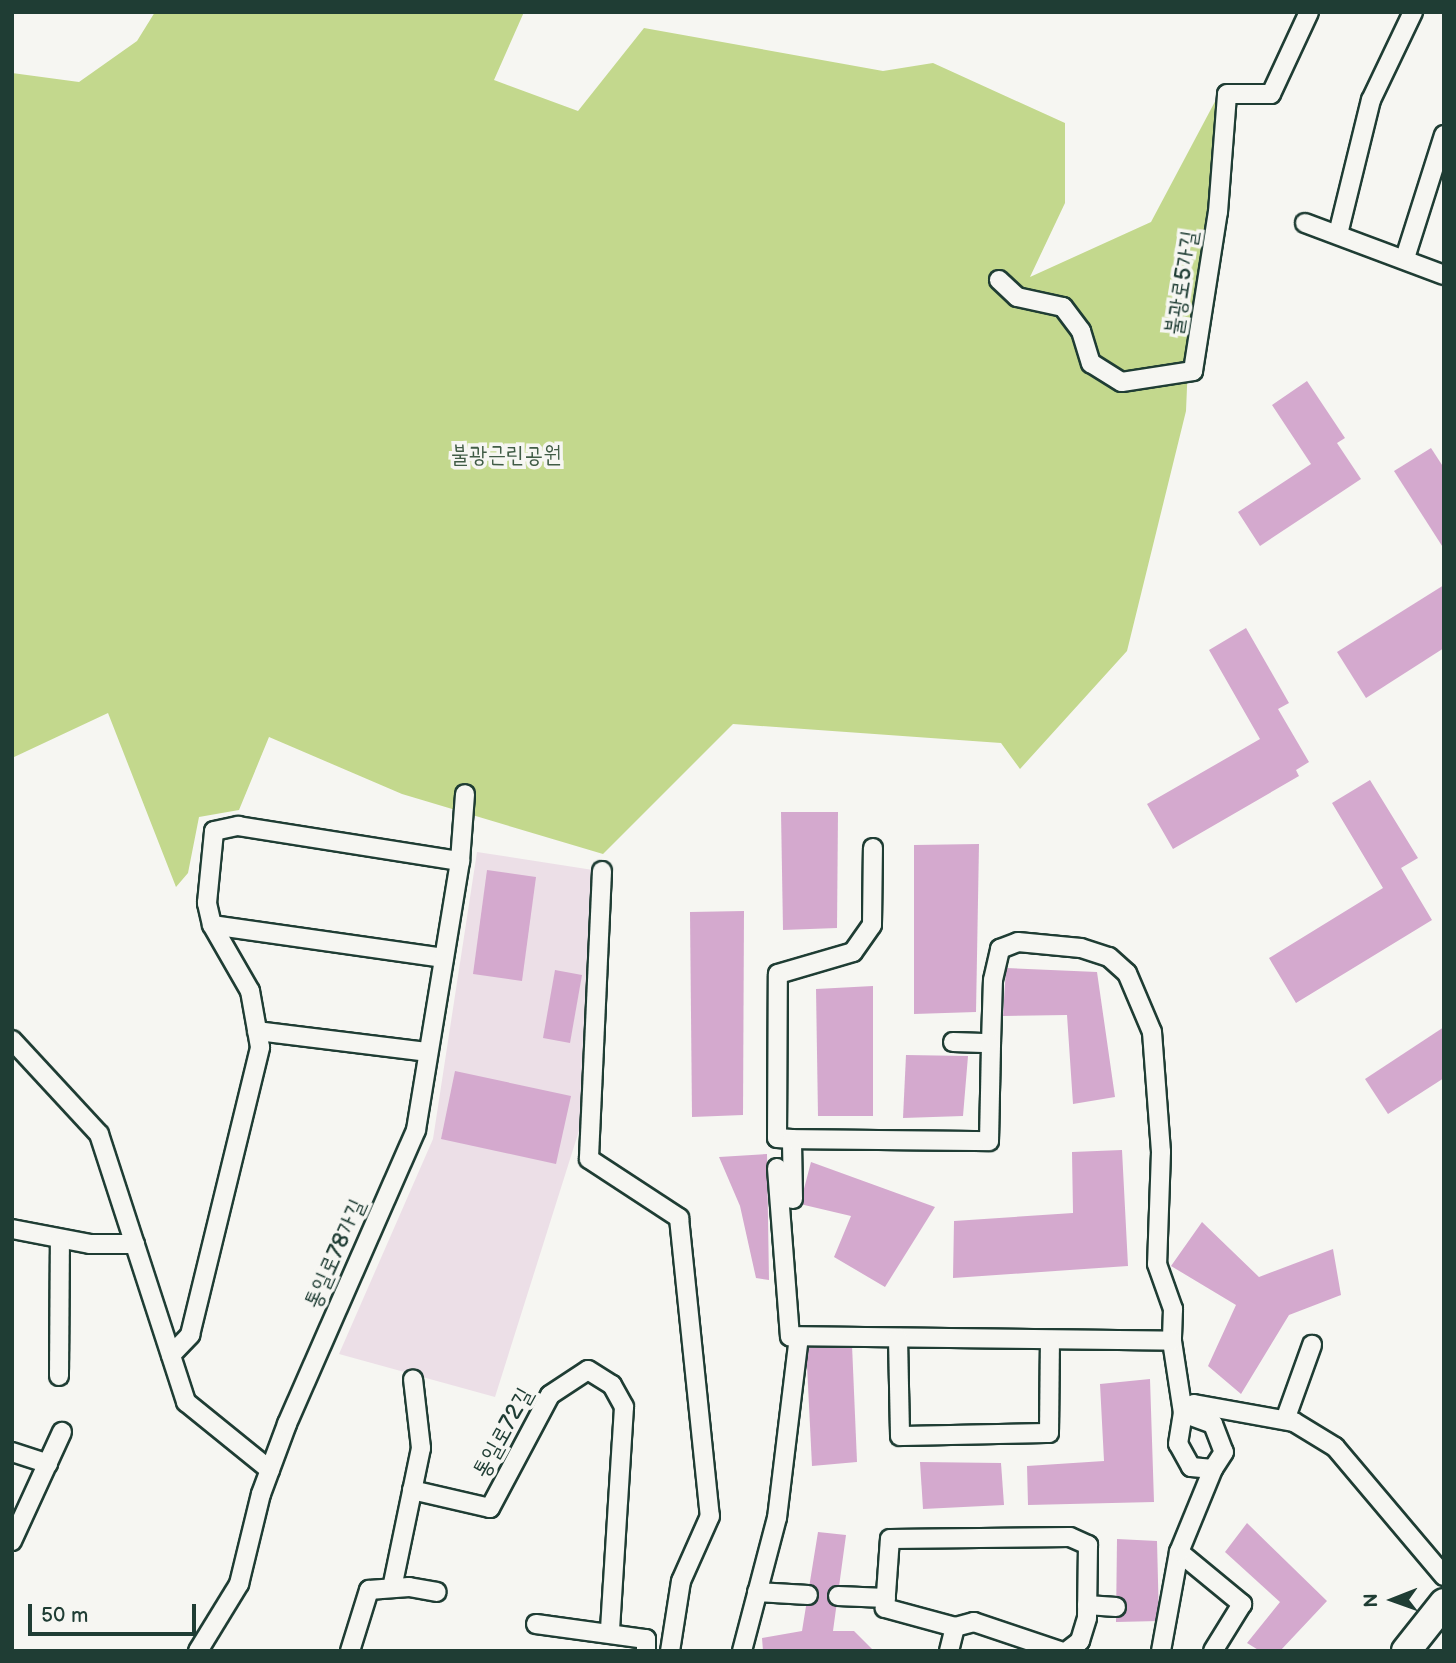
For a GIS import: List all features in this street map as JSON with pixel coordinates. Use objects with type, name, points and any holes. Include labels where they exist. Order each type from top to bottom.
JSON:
[{"type":"main road","points":[[1406,1651],[1444,1603]]},
{"type":"street","name":"불광로5가길","points":[[999,280],[1017,297],[1063,307],[1081,331],[1091,363],[1122,383],[1193,371],[1218,212],[1227,94],[1271,94],[1309,12]]},
{"type":"street","points":[[1339,234],[1371,100],[1413,12]]},
{"type":"street","points":[[1405,258],[1444,135]]},
{"type":"street","points":[[1306,223],[1405,258],[1444,275]]},
{"type":"street","name":"통일로78가길","points":[[198,1651],[239,1584],[270,1470],[415,1130],[460,861],[464,794]]},
{"type":"street","points":[[171,1355],[190,1335],[260,1047],[250,991],[212,925],[207,903],[214,831],[238,826],[460,861]]},
{"type":"street","points":[[873,848],[872,925],[853,953],[778,974],[777,1138],[989,1141],[993,980],[1000,949],[1018,942],[1081,948],[1109,957],[1127,973],[1153,1032],[1160,1111],[1157,1264],[1173,1309],[1172,1341],[1183,1413],[1178,1444],[1191,1466],[1213,1469]]},
{"type":"street","points":[[602,871],[589,1160],[679,1219],[710,1516],[681,1581],[670,1651]]},
{"type":"street","points":[[212,925],[444,958]]},
{"type":"street","points":[[257,1031],[428,1052]]},
{"type":"street","points":[[12,1040],[99,1134],[186,1402],[270,1470]]},
{"type":"street","points":[[953,1042],[991,1043]]},
{"type":"street","points":[[792,1139],[793,1199]]},
{"type":"street","points":[[777,1168],[790,1336],[1172,1341]]},
{"type":"street","points":[[12,1229],[60,1239],[135,1244]]},
{"type":"street","points":[[59,1376],[60,1239]]},
{"type":"street","points":[[742,1651],[778,1518],[799,1336]]},
{"type":"street","points":[[898,1338],[900,1436],[1049,1433],[1050,1340]]},
{"type":"street","points":[[1285,1420],[1312,1345]]},
{"type":"street","name":"통일로72길","points":[[412,1490],[490,1508],[550,1395],[588,1370],[612,1385],[624,1407],[610,1632]]},
{"type":"street","points":[[392,1588],[421,1448],[413,1379]]},
{"type":"street","points":[[1183,1413],[1194,1404],[1285,1420],[1335,1447],[1444,1576]]},
{"type":"street","points":[[1161,1651],[1164,1609],[1179,1552],[1213,1469],[1224,1452],[1217,1431],[1183,1413]]},
{"type":"street","points":[[12,1541],[62,1433]]},
{"type":"street","points":[[12,1451],[48,1465]]},
{"type":"street","points":[[1060,1651],[974,1622],[955,1627],[885,1608],[890,1539],[1070,1537],[1088,1545],[1087,1605],[1080,1641],[1067,1651]]},
{"type":"street","points":[[1179,1552],[1242,1604],[1213,1651]]},
{"type":"street","points":[[350,1651],[369,1590],[392,1588],[437,1592]]},
{"type":"street","points":[[757,1592],[807,1595]]},
{"type":"street","points":[[838,1596],[886,1598]]},
{"type":"street","points":[[1087,1605],[1116,1607]]},
{"type":"street","points":[[536,1624],[646,1639],[646,1651]]},
{"type":"street","points":[[950,1651],[955,1627]]},
{"type":"shaded area","points":[[477,852],[593,870],[583,1118],[495,1397],[339,1354],[433,1139]]},
{"type":"green space","name":"불광근린공원","points":[[155,12],[524,12],[494,80],[578,111],[644,28],[883,71],[933,63],[1065,123],[1065,203],[1030,277],[1151,222],[1219,94],[1211,205],[1189,340],[1186,411],[1127,651],[1020,769],[1001,743],[733,724],[603,854],[402,794],[269,737],[239,810],[199,817],[188,873],[176,887],[108,713],[12,758],[12,73],[79,82],[137,41]]},
{"type":"building","points":[[1307,381],[1345,438],[1337,443],[1361,479],[1260,546],[1238,512],[1311,464],[1272,405]]},
{"type":"building","points":[[1431,448],[1444,468],[1444,549],[1394,471]]},
{"type":"building","points":[[1444,585],[1444,648],[1366,698],[1337,652]]},
{"type":"building","points":[[1246,628],[1289,703],[1278,709],[1309,762],[1296,770],[1299,776],[1173,849],[1147,804],[1260,739],[1209,650]]},
{"type":"building","points":[[1370,780],[1418,858],[1401,868],[1432,920],[1296,1003],[1269,958],[1383,888],[1332,803]]},
{"type":"building","points":[[781,812],[838,812],[837,928],[783,930]]},
{"type":"building","points":[[979,844],[976,1012],[914,1014],[914,845]]},
{"type":"building","points":[[487,870],[536,877],[522,981],[473,974]]},
{"type":"building","points":[[744,911],[743,1115],[692,1117],[690,912]]},
{"type":"building","points":[[1006,968],[1097,972],[1115,1097],[1073,1104],[1067,1015],[1003,1016]]},
{"type":"building","points":[[555,970],[582,975],[570,1043],[543,1038]]},
{"type":"building","points":[[873,986],[873,1116],[818,1116],[816,989]]},
{"type":"building","points":[[1444,1027],[1444,1078],[1388,1114],[1365,1079]]},
{"type":"building","points":[[906,1055],[968,1056],[963,1116],[903,1118]]},
{"type":"building","points":[[455,1071],[571,1096],[556,1164],[441,1139]]},
{"type":"building","points":[[1122,1150],[1128,1266],[953,1278],[954,1221],[1073,1213],[1072,1152]]},
{"type":"building","points":[[767,1154],[769,1280],[756,1278],[740,1206],[719,1157]]},
{"type":"building","points":[[811,1162],[935,1207],[885,1287],[834,1257],[851,1216],[800,1204]]},
{"type":"building","points":[[1202,1222],[1259,1277],[1333,1249],[1341,1295],[1289,1315],[1241,1394],[1208,1366],[1236,1305],[1171,1266]]},
{"type":"building","points":[[806,1345],[852,1345],[857,1462],[812,1466]]},
{"type":"building","points":[[1150,1379],[1154,1502],[1028,1505],[1027,1466],[1104,1461],[1100,1384]]},
{"type":"building","points":[[920,1462],[1001,1463],[1004,1505],[923,1509]]},
{"type":"building","points":[[1247,1523],[1327,1601],[1280,1651],[1260,1651],[1247,1643],[1280,1602],[1225,1552]]},
{"type":"building","points":[[818,1532],[846,1535],[833,1631],[854,1631],[874,1651],[763,1651],[762,1638],[802,1631]]},
{"type":"building","points":[[1117,1539],[1157,1541],[1159,1621],[1116,1622]]}]
